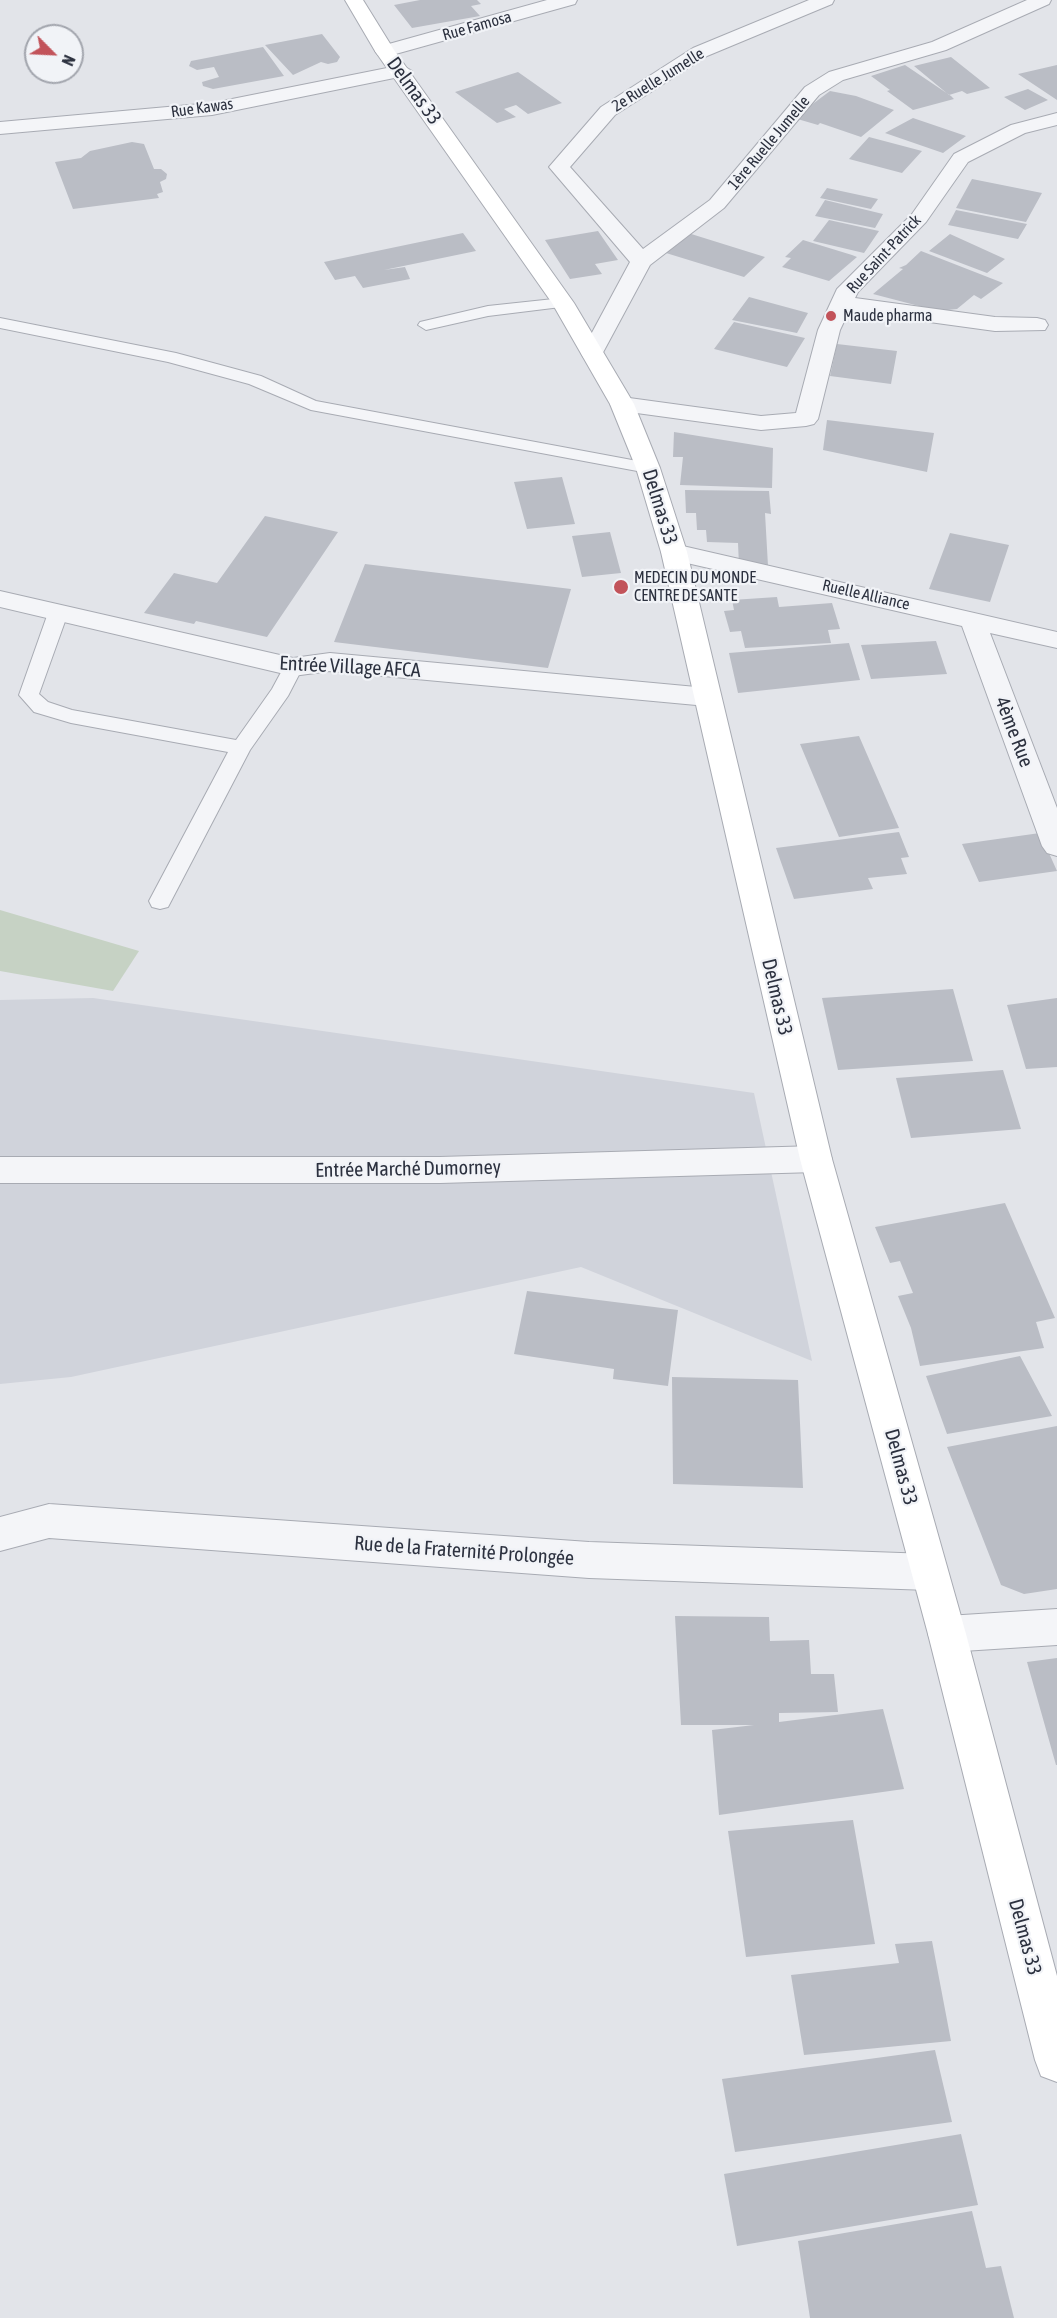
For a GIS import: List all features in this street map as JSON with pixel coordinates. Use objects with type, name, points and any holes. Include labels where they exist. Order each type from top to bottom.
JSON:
[{"type":"main road","name":"Delmas 33","points":[[354,0],[563,303],[622,404],[648,468],[674,552],[816,1159],[947,1634],[1056,2052]]},
{"type":"street","name":"Rue Famosa","points":[[394,61],[568,0]]},
{"type":"street","name":"2e Ruelle Jumelle","points":[[640,261],[559,166],[608,111],[700,52],[825,0]]},
{"type":"street","name":"1ère Ruelle Jumelle","points":[[592,353],[640,261],[717,204],[812,91],[823,83],[878,62],[939,46],[1042,0]]},
{"type":"street","name":"Rue Kawas","points":[[0,128],[212,109],[394,61]]},
{"type":"street","name":"Rue Saint-Patrick","points":[[622,404],[761,423],[806,419],[829,330],[848,289],[919,218],[962,158],[1018,129],[1057,119]]},
{"type":"street","points":[[842,303],[995,324],[1037,325]]},
{"type":"street","name":"Ruelle Alliance","points":[[674,552],[1057,640]]},
{"type":"street","name":"Entrée Village AFCA","points":[[0,599],[293,667],[330,662],[707,697]]},
{"type":"street","name":"4ème Rue","points":[[972,619],[1057,846]]},
{"type":"street","name":"Entrée Marché Dumorney","points":[[0,1170],[440,1170],[816,1159]]},
{"type":"street","name":"Rue de la Fraternité Prolongée","points":[[0,1534],[49,1521],[589,1560],[929,1572]]},
{"type":"street","points":[[947,1634],[1057,1627]]},
{"type":"lane","points":[[426,325],[488,311],[563,303]]},
{"type":"lane","points":[[0,323],[40,333],[170,357],[255,380],[311,405],[648,468]]},
{"type":"lane","points":[[58,613],[29,695],[42,707],[71,716],[242,748]]},
{"type":"lane","points":[[160,901],[242,748],[281,691],[293,667]]},
{"type":"shaded area","points":[[93,998],[754,1093],[812,1361],[581,1267],[71,1377],[0,1384],[0,1000]]},
{"type":"green space","points":[[0,910],[139,951],[113,991],[0,971]]},
{"type":"building","points":[[420,0],[477,0],[481,4],[471,6],[480,16],[412,28],[394,5]]},
{"type":"building","points":[[322,34],[340,57],[337,62],[328,64],[321,62],[293,75],[265,45]]},
{"type":"building","points":[[263,47],[284,76],[213,89],[203,86],[202,82],[219,77],[214,67],[197,70],[189,66],[191,61]]},
{"type":"building","points":[[951,57],[990,88],[967,94],[962,91],[949,95],[914,66]]},
{"type":"building","points":[[905,65],[954,99],[913,110],[871,76]]},
{"type":"building","points":[[1057,65],[1057,100],[1018,74]]},
{"type":"building","points":[[518,72],[562,103],[528,114],[516,105],[504,109],[516,117],[497,123],[455,92]]},
{"type":"building","points":[[1028,89],[1048,100],[1025,110],[1004,97]]},
{"type":"building","points":[[830,91],[856,96],[894,110],[861,137],[820,123],[818,125],[794,118]]},
{"type":"building","points":[[913,118],[966,136],[943,153],[885,133]]},
{"type":"building","points":[[869,137],[922,151],[902,173],[849,159]]},
{"type":"building","points":[[132,142],[144,144],[154,169],[161,169],[167,174],[166,179],[160,182],[163,192],[157,194],[159,198],[73,209],[55,162],[81,158],[90,151]]},
{"type":"building","points":[[972,179],[1042,193],[1026,222],[956,208]]},
{"type":"building","points":[[827,188],[878,199],[871,209],[820,198]]},
{"type":"building","points":[[825,200],[883,214],[875,228],[815,216]]},
{"type":"building","points":[[956,210],[1027,224],[1018,239],[948,225]]},
{"type":"building","points":[[829,220],[879,231],[864,253],[813,241]]},
{"type":"building","points":[[598,231],[618,260],[595,264],[602,274],[570,279],[545,240]]},
{"type":"building","points":[[463,233],[476,251],[384,270],[405,267],[410,279],[363,288],[355,276],[335,280],[324,262]]},
{"type":"building","points":[[688,233],[765,257],[744,277],[666,253]]},
{"type":"building","points":[[950,234],[1005,259],[987,273],[929,251]]},
{"type":"building","points":[[803,240],[857,257],[829,281],[782,267],[791,258],[785,257]]},
{"type":"building","points":[[921,251],[1003,283],[981,299],[974,295],[957,309],[938,311],[873,294],[903,269],[899,268],[906,265]]},
{"type":"building","points":[[749,297],[808,313],[797,333],[732,320]]},
{"type":"building","points":[[734,322],[805,338],[787,367],[714,349]]},
{"type":"building","points":[[837,344],[897,351],[891,384],[830,376]]},
{"type":"building","points":[[827,420],[934,433],[927,472],[823,450]]},
{"type":"building","points":[[674,432],[773,448],[772,488],[680,485],[683,457],[673,457]]},
{"type":"building","points":[[562,477],[575,524],[527,529],[514,482]]},
{"type":"building","points":[[685,490],[769,491],[771,514],[765,513],[768,566],[739,566],[738,543],[707,542],[706,530],[697,530],[696,513],[686,513]]},
{"type":"building","points":[[265,516],[338,532],[267,637],[196,621],[194,624],[144,613],[174,573],[217,583]]},
{"type":"building","points":[[610,532],[621,573],[582,577],[572,536]]},
{"type":"building","points":[[950,533],[1009,545],[990,602],[929,589]]},
{"type":"building","points":[[365,564],[571,589],[548,668],[334,642]]},
{"type":"building","points":[[777,597],[779,607],[832,603],[840,629],[828,630],[831,643],[745,648],[741,631],[730,632],[724,611],[734,610],[732,600]]},
{"type":"building","points":[[936,641],[947,674],[871,679],[861,645]]},
{"type":"building","points":[[849,643],[860,680],[738,693],[729,653]]},
{"type":"building","points":[[859,736],[899,828],[839,837],[800,744]]},
{"type":"building","points":[[899,832],[909,857],[901,858],[907,874],[868,878],[873,889],[794,899],[776,848]]},
{"type":"building","points":[[1040,833],[1057,871],[979,882],[962,844]]},
{"type":"building","points":[[953,989],[973,1061],[838,1070],[822,998]]},
{"type":"building","points":[[1057,998],[1057,1067],[1026,1069],[1007,1005]]},
{"type":"building","points":[[1003,1070],[1021,1129],[911,1138],[896,1078]]},
{"type":"building","points":[[1005,1203],[1055,1318],[1036,1322],[1044,1348],[920,1366],[911,1328],[898,1296],[913,1293],[900,1261],[890,1263],[875,1227]]},
{"type":"building","points":[[527,1291],[678,1310],[668,1386],[613,1379],[614,1369],[514,1354]]},
{"type":"building","points":[[1020,1356],[1052,1416],[947,1434],[926,1376]]},
{"type":"building","points":[[672,1377],[798,1380],[803,1488],[673,1484]]},
{"type":"building","points":[[1057,1426],[1057,1589],[1024,1594],[1001,1585],[947,1447]]},
{"type":"building","points":[[675,1616],[769,1617],[770,1641],[809,1640],[811,1674],[834,1674],[838,1712],[779,1713],[779,1722],[883,1709],[904,1789],[719,1815],[712,1730],[754,1725],[681,1725]]},
{"type":"building","points":[[1057,1658],[1057,1765],[1056,1765],[1027,1662]]},
{"type":"building","points":[[853,1820],[875,1944],[746,1957],[728,1831]]},
{"type":"building","points":[[932,1941],[951,2041],[804,2055],[791,1975],[899,1963],[895,1944]]},
{"type":"building","points":[[935,2050],[952,2122],[735,2152],[722,2079]]},
{"type":"building","points":[[961,2134],[978,2205],[737,2246],[724,2174]]},
{"type":"building","points":[[972,2211],[986,2268],[1001,2266],[1014,2318],[810,2318],[798,2241]]},
{"type":"place","name":"Maude pharma","points":[[831,316]]},
{"type":"place","name":"MEDECIN DU MONDE CENTRE DE SANTE","points":[[621,587]]}]
